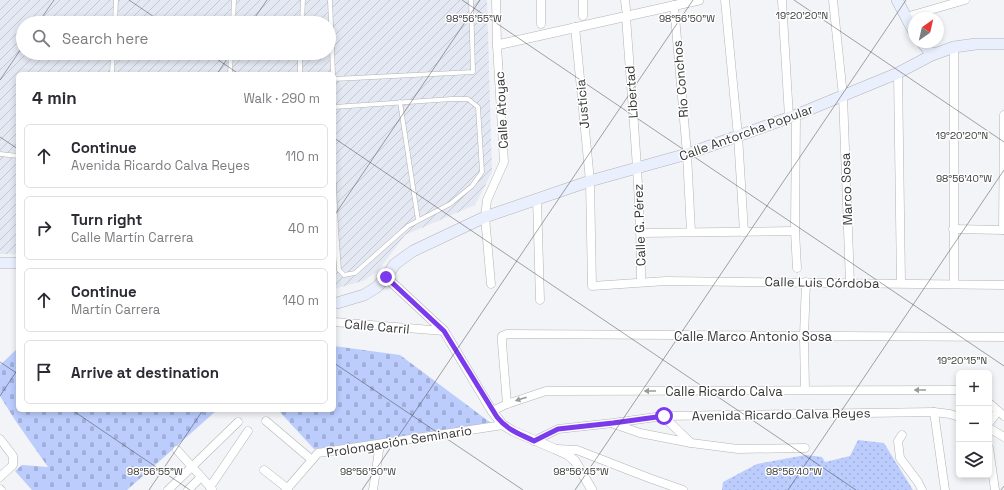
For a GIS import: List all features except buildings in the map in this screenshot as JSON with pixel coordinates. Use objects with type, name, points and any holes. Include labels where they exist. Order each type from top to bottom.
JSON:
[{"type":"main road","points":[[897,0],[908,21]]},
{"type":"main road","name":"Calle Antorcha Popular","points":[[336,303],[364,295],[377,287],[395,264],[413,251],[485,217],[590,181],[687,154],[738,136],[843,96],[898,73],[932,55],[954,47],[976,44],[1004,44]]},
{"type":"main road","points":[[927,48],[932,55]]},
{"type":"main road","points":[[0,263],[16,263]]},
{"type":"street","name":"Calle Atoyac","points":[[491,284],[485,217],[487,200],[504,162],[497,45],[496,0]]},
{"type":"street","points":[[541,0],[541,24]]},
{"type":"street","points":[[583,0],[583,16]]},
{"type":"street","name":"Libertad","points":[[625,0],[637,167]]},
{"type":"street","points":[[497,45],[575,27],[626,13],[699,0]]},
{"type":"street","points":[[725,0],[738,136],[744,232]]},
{"type":"street","points":[[782,0],[793,116],[797,268]]},
{"type":"street","name":"Marco Sosa","points":[[833,0],[843,96],[850,283]]},
{"type":"street","points":[[906,17],[965,0]]},
{"type":"street","name":"Río Conchos","points":[[674,5],[687,154],[691,232]]},
{"type":"street","name":"Justicia","points":[[575,27],[590,181],[592,286]]},
{"type":"street","points":[[954,47],[954,284]]},
{"type":"street","points":[[898,73],[901,283]]},
{"type":"street","points":[[953,229],[1004,230],[1004,115]]},
{"type":"street","name":"Calle G. Pérez","points":[[637,167],[641,233],[641,282]]},
{"type":"street","points":[[537,198],[540,300]]},
{"type":"street","points":[[641,233],[795,231]]},
{"type":"street","points":[[386,277],[444,331],[492,411],[503,425],[513,432],[555,449],[575,461],[592,490]]},
{"type":"street","name":"Calle Luis Córdoba","points":[[592,286],[674,281],[1004,285]]},
{"type":"street","points":[[805,390],[804,336],[806,282]]},
{"type":"street","name":"Calle Carril","points":[[336,322],[444,331]]},
{"type":"street","name":"Calle Marco Antonio Sosa","points":[[508,404],[502,342],[502,336],[507,334],[1004,337]]},
{"type":"street","name":"Calle Ricardo Calva","points":[[492,411],[546,391],[956,390]]},
{"type":"street","points":[[992,405],[1001,414],[992,421]]},
{"type":"street","points":[[934,412],[945,490]]},
{"type":"street","name":"Avenida Ricardo Calva Reyes","points":[[534,441],[558,429],[664,416],[934,412],[956,416]]},
{"type":"street","points":[[664,416],[691,443]]},
{"type":"street","points":[[266,421],[312,460]]},
{"type":"street","points":[[170,489],[238,422]]},
{"type":"street","points":[[613,423],[640,433],[691,443],[738,449],[805,448]]},
{"type":"street","name":"Prolongación Seminario","points":[[287,489],[318,453],[503,425]]},
{"type":"street","points":[[992,430],[1004,437]]},
{"type":"street","points":[[177,450],[211,488],[248,431]]},
{"type":"street","points":[[902,435],[898,441],[900,458],[918,482],[922,490]]},
{"type":"street","points":[[0,439],[13,456],[13,465],[0,477]]},
{"type":"street","points":[[373,490],[380,444]]},
{"type":"street","points":[[555,449],[577,450],[683,490]]},
{"type":"street","points":[[992,466],[996,490]]},
{"type":"street","points":[[264,470],[287,489]]},
{"type":"street","points":[[188,490],[201,476]]},
{"type":"lane","points":[[115,16],[116,0]]},
{"type":"lane","points":[[233,16],[234,0]]},
{"type":"lane","points":[[302,16],[303,0]]},
{"type":"lane","points":[[330,0],[331,16]]},
{"type":"lane","points":[[336,79],[473,72],[471,0]]},
{"type":"lane","points":[[112,72],[113,60]]},
{"type":"lane","points":[[230,72],[231,60]]},
{"type":"lane","points":[[300,60],[300,72]]},
{"type":"lane","points":[[332,60],[333,72]]},
{"type":"lane","points":[[336,107],[468,99],[478,107],[482,172],[472,186],[450,204],[408,226],[354,273],[344,275],[339,270],[336,229]]},
{"type":"lane","points":[[400,102],[418,220]]},
{"type":"lane","points":[[0,154],[16,156]]},
{"type":"shaded area","points":[[0,0],[487,0],[492,172],[475,205],[405,235],[377,272],[363,281],[336,288],[336,72],[16,72],[16,254],[0,254]]},
{"type":"green space","points":[[336,346],[400,355],[491,423],[314,449],[280,412],[336,412]]},
{"type":"green space","points":[[16,350],[16,412],[215,412],[127,490],[32,490],[15,471],[22,465],[48,467],[0,396],[0,365]]},
{"type":"green space","points":[[858,440],[884,443],[913,490],[722,490],[723,482],[757,464],[806,455],[822,457],[825,462],[850,456]]},
{"type":"route","points":[[386,277],[444,331],[492,411],[503,425],[513,432],[534,441],[558,429],[664,416]]}]
